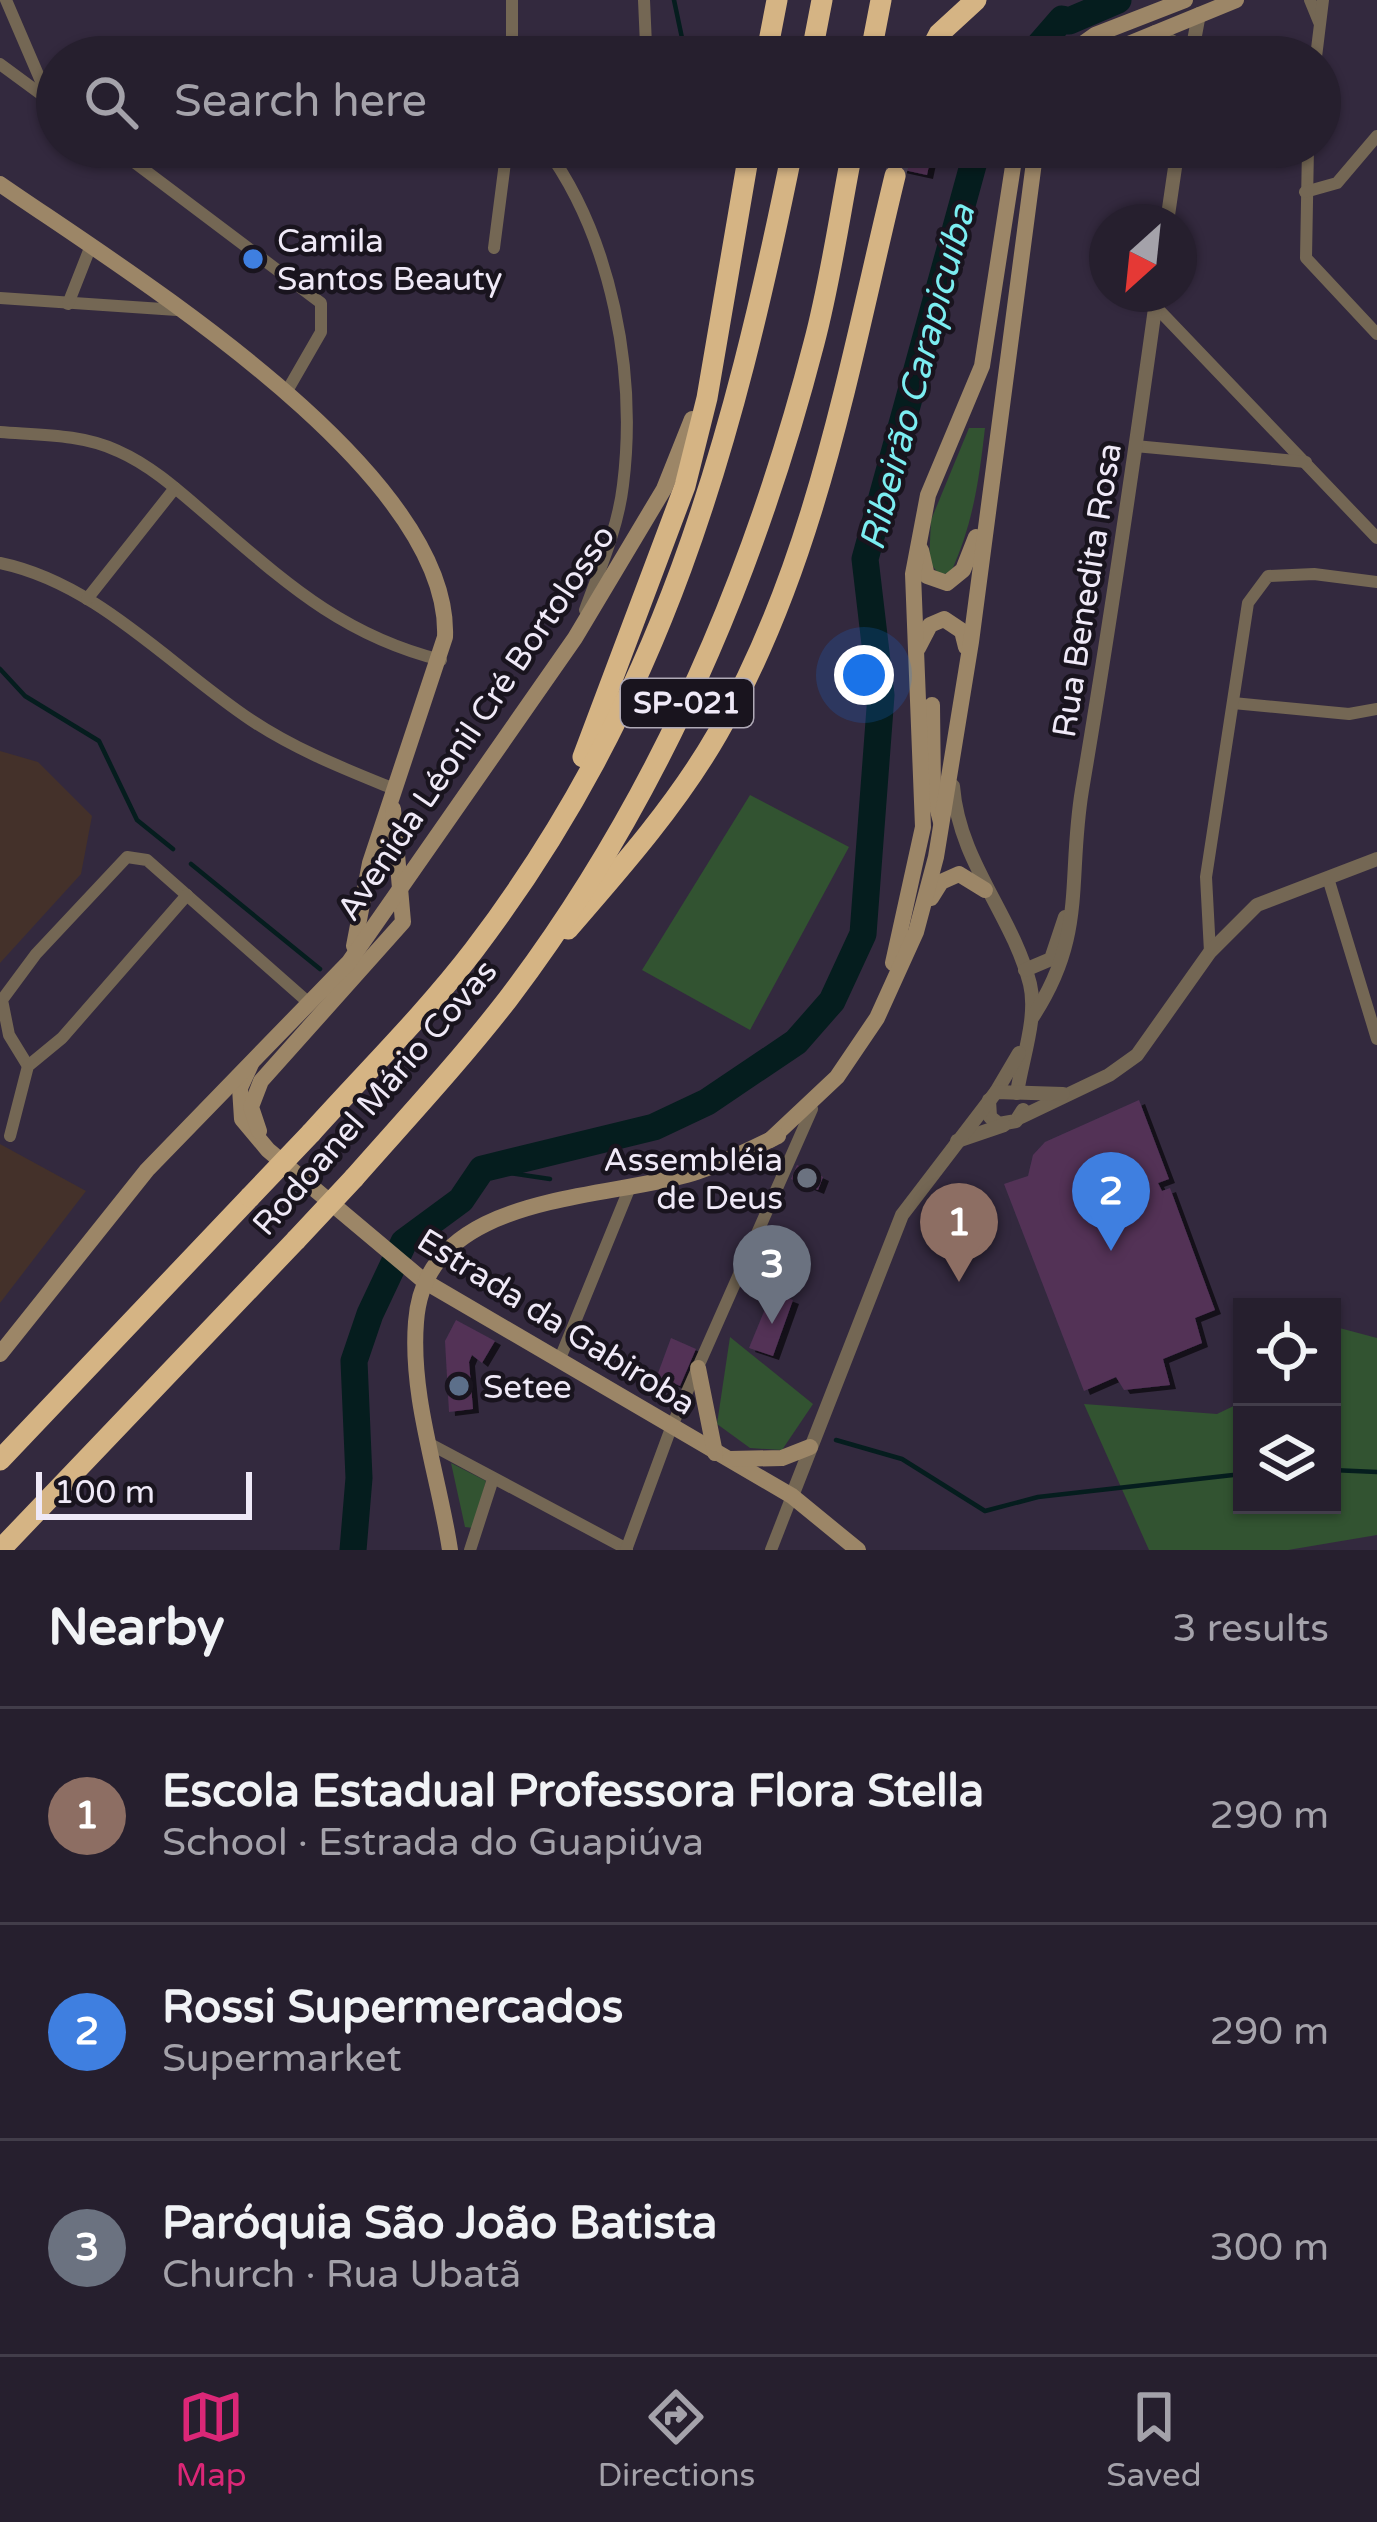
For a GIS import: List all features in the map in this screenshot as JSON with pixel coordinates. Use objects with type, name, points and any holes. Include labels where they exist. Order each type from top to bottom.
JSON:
[{"type":"highway","points":[[815,36],[822,0]]},
{"type":"highway","points":[[874,36],[880,0]]},
{"type":"highway","points":[[938,36],[976,0]]},
{"type":"highway","points":[[770,36],[776,3]]},
{"type":"highway","points":[[555,828],[664,548],[701,428],[745,168]]},
{"type":"highway","name":"Rodoanel Mário Covas","points":[[0,1460],[310,1133],[473,951],[555,828],[647,658],[709,500],[744,375],[788,168]]},
{"type":"highway","name":"Rodoanel Mário Covas","points":[[0,1550],[354,1178],[509,998],[623,821],[720,632],[763,518],[815,340],[849,168]]},
{"type":"highway","points":[[509,998],[620,869],[717,735],[777,615],[804,545],[895,176]]},
{"type":"main road","points":[[1094,36],[1185,0]]},
{"type":"main road","points":[[1146,36],[1236,0]]},
{"type":"main road","points":[[861,1042],[893,962],[923,827],[913,574],[920,525],[982,366],[1013,168]]},
{"type":"main road","points":[[916,932],[944,829],[1033,168]]},
{"type":"main road","points":[[0,184],[286,391],[348,453],[418,541],[446,621],[441,660],[394,792],[349,962]]},
{"type":"main road","name":"Avenida Léonil Cré Bortolosso","points":[[0,1354],[147,1170],[349,962],[575,638],[664,489],[710,361]]},
{"type":"main road","points":[[920,525],[927,576],[947,584],[963,571],[984,516]]},
{"type":"main road","points":[[918,650],[935,621],[950,620],[962,631],[968,660]]},
{"type":"main road","points":[[918,650],[928,677],[935,737],[932,791],[944,829]]},
{"type":"main road","points":[[268,1150],[252,1118],[254,1095],[397,933],[406,910],[399,892],[394,792]]},
{"type":"main road","points":[[450,1550],[416,1350],[424,1282],[460,1240],[494,1219],[695,1172],[767,1141],[812,1109],[861,1042],[887,998],[934,890],[950,875],[967,875],[984,888]]},
{"type":"main road","points":[[364,897],[380,884],[399,892]]},
{"type":"main road","name":"Estrada da Gabiroba","points":[[257,1053],[240,1088],[238,1108],[268,1150],[424,1282],[792,1496],[858,1550]]},
{"type":"main road","points":[[767,1141],[825,1090]]},
{"type":"main road","points":[[698,1368],[719,1456],[782,1458],[811,1447]]},
{"type":"street","points":[[6,0],[36,66]]},
{"type":"street","points":[[512,0],[512,36]]},
{"type":"street","points":[[644,0],[646,36]]},
{"type":"street","points":[[1310,0],[1319,23]]},
{"type":"street","points":[[1318,36],[1323,0]]},
{"type":"street","points":[[1193,36],[1199,14]]},
{"type":"street","points":[[1155,32],[1162,36]]},
{"type":"street","points":[[0,64],[36,90]]},
{"type":"street","points":[[1305,192],[1337,183],[1377,136]]},
{"type":"street","points":[[141,168],[321,303],[321,332],[286,391]]},
{"type":"street","points":[[494,248],[504,168]]},
{"type":"street","points":[[559,168],[578,196],[600,253],[626,406],[622,490],[575,638]]},
{"type":"street","points":[[1170,204],[1175,168]]},
{"type":"street","points":[[1307,168],[1306,258],[1320,279],[1377,334]]},
{"type":"street","points":[[68,304],[89,248]]},
{"type":"street","points":[[0,298],[177,310]]},
{"type":"street","name":"Rua Benedita Rosa","points":[[1021,1117],[1022,1048],[1032,1018],[1063,968],[1081,797],[1154,312]]},
{"type":"street","points":[[1167,312],[1377,538]]},
{"type":"street","points":[[0,432],[80,439],[115,449],[175,488],[328,614],[389,647],[441,660]]},
{"type":"street","points":[[1135,446],[1306,462]]},
{"type":"street","points":[[87,599],[175,488]]},
{"type":"street","points":[[0,563],[58,579],[254,722],[293,746],[394,792]]},
{"type":"street","points":[[1210,952],[1205,877],[1248,603],[1268,576],[1314,574],[1377,582]]},
{"type":"street","points":[[1233,703],[1334,714],[1377,709]]},
{"type":"street","points":[[951,763],[957,822],[1025,970]]},
{"type":"street","points":[[944,829],[984,888]]},
{"type":"street","points":[[28,1066],[9,1035],[2,1000],[127,856],[140,857],[310,1003]]},
{"type":"street","points":[[957,1141],[1005,1125],[1109,1075],[1137,1055],[1210,952],[1257,904],[1377,859]]},
{"type":"street","points":[[1328,878],[1377,1040]]},
{"type":"street","name":"Rua Benedita Rosa","points":[[1032,1018],[1025,970],[1051,959],[1073,894]]},
{"type":"street","points":[[10,1136],[28,1066],[62,1038],[187,896]]},
{"type":"street","name":"Rua Benedita Rosa","points":[[792,1496],[902,1215],[992,1096],[1022,1048]]},
{"type":"street","points":[[1005,1125],[990,1117],[992,1096],[1063,1094]]},
{"type":"street","points":[[430,1444],[626,1549],[671,1428],[812,1109]]},
{"type":"street","points":[[767,1141],[787,1162]]},
{"type":"street","points":[[559,1361],[630,1187]]},
{"type":"street","points":[[470,1550],[493,1479]]},
{"type":"street","points":[[771,1550],[792,1496]]},
{"type":"shaded area","points":[[0,751],[38,762],[92,816],[81,874],[0,963]]},
{"type":"shaded area","points":[[0,1144],[86,1191],[0,1303]]},
{"type":"green space","points":[[969,428],[985,428],[974,502],[951,572],[940,575],[929,562],[931,520]]},
{"type":"green space","points":[[750,795],[849,847],[750,1030],[642,970]]},
{"type":"green space","points":[[1341,1328],[1377,1338],[1377,1535],[1288,1550],[1149,1550],[1084,1404],[1217,1414],[1233,1406],[1233,1514],[1341,1514]]},
{"type":"green space","points":[[730,1337],[813,1404],[782,1450],[750,1448],[717,1424]]},
{"type":"green space","points":[[451,1463],[486,1481],[473,1528],[465,1527]]},
{"type":"building","points":[[895,168],[928,168],[927,175]]},
{"type":"building","points":[[1139,1100],[1169,1179],[1158,1183],[1162,1191],[1170,1188],[1215,1310],[1195,1318],[1202,1343],[1163,1359],[1170,1385],[1124,1390],[1116,1377],[1084,1391],[1004,1184],[1028,1176],[1033,1155],[1045,1142]]},
{"type":"building","name":"Assembléia de Deus","points":[[797,1165],[823,1177],[818,1190],[791,1179]]},
{"type":"building","points":[[772,1292],[793,1300],[773,1356],[749,1348]]},
{"type":"building","name":"Setee","points":[[456,1320],[495,1341],[482,1363],[472,1355],[469,1362],[473,1409],[449,1412],[445,1341]]},
{"type":"building","points":[[671,1338],[696,1349],[680,1386],[657,1376]]},
{"type":"waterway","points":[[674,0],[682,36]]},
{"type":"waterway","points":[[1047,36],[1062,19],[1069,21],[1118,0]]},
{"type":"waterway","name":"Ribeirão Carapicuíba","points":[[353,1550],[359,1478],[354,1361],[404,1242],[461,1200],[482,1169],[654,1127],[707,1102],[796,1042],[832,1001],[863,934],[881,695],[865,559],[972,168]]},
{"type":"waterway","points":[[0,669],[25,696],[99,741],[137,820],[173,849]]},
{"type":"waterway","points":[[191,864],[320,969]]},
{"type":"waterway","points":[[482,1169],[550,1179]]},
{"type":"waterway","points":[[836,1440],[902,1459],[985,1511],[1038,1497],[1233,1475]]},
{"type":"waterway","points":[[1341,1470],[1377,1472]]},
{"type":"tunnel","points":[[895,176],[897,168]]},
{"type":"place","name":"Camila Santos Beauty","points":[[253,259]]},
{"type":"place","name":"Assembléia de Deus","points":[[807,1178]]},
{"type":"place","name":"Rossi Supermercados","points":[[1111,1251]]},
{"type":"place","name":"Escola Estadual Professora Flora Stella","points":[[959,1282]]},
{"type":"place","name":"Paróquia São João Batista","points":[[772,1324]]},
{"type":"place","name":"Setee","points":[[459,1386]]}]
